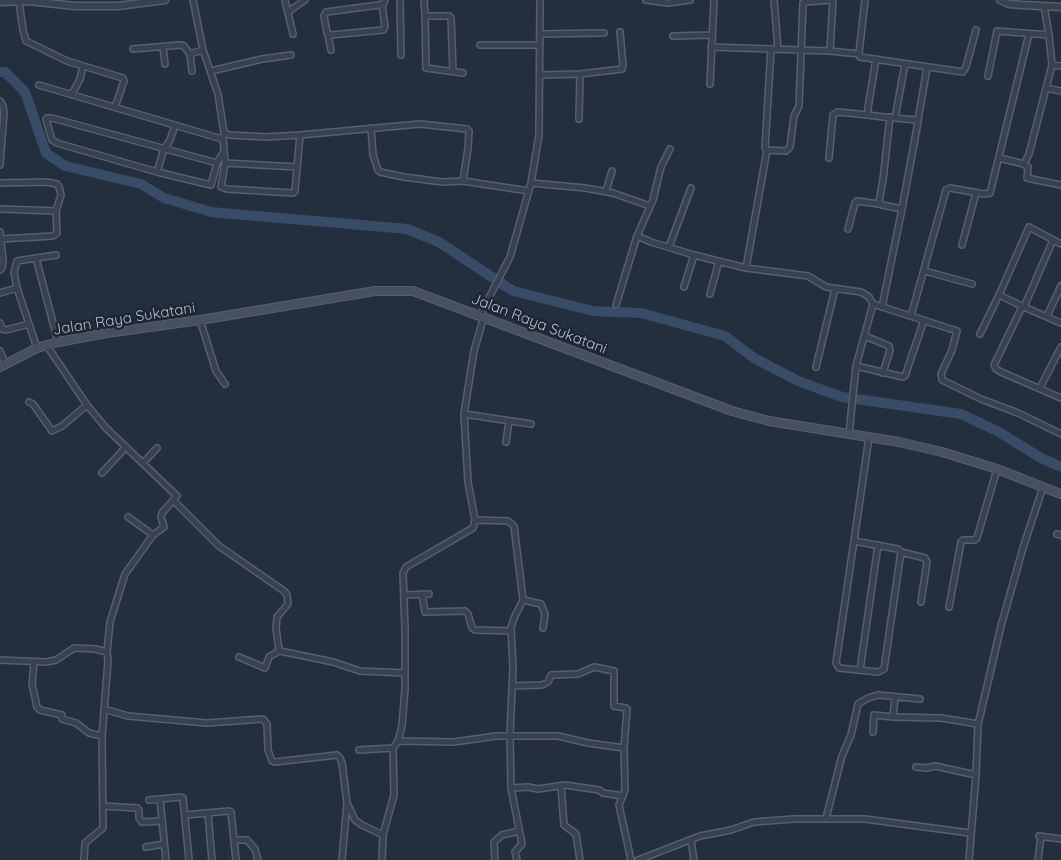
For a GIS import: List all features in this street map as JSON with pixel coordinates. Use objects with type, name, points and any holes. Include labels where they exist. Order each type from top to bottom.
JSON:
[{"type":"main road","name":"Jalan Raya Sukatani","points":[[2,365],[37,348],[106,333],[200,320],[345,295],[375,291],[413,291],[732,411],[769,420],[942,452],[998,469],[1061,494]]},
{"type":"street","points":[[0,2],[118,3],[165,0]]},
{"type":"street","points":[[193,0],[203,50],[218,94],[225,163],[221,187]]},
{"type":"street","points":[[285,0],[293,34]]},
{"type":"street","points":[[288,12],[305,0]]},
{"type":"street","points":[[400,0],[401,54]]},
{"type":"street","points":[[424,0],[426,68],[429,70],[463,73]]},
{"type":"street","points":[[382,860],[383,835],[394,795],[393,748],[398,741],[402,726],[405,672],[404,569],[471,530],[475,520],[468,482],[464,414],[474,350],[482,316],[506,264],[530,191],[539,136],[540,0]]},
{"type":"street","points":[[646,0],[668,3],[690,0]]},
{"type":"street","points":[[710,84],[714,0]]},
{"type":"street","points":[[774,0],[778,50]]},
{"type":"street","points":[[767,150],[786,151],[789,148],[794,116],[799,106],[803,1],[832,0],[830,51]]},
{"type":"street","points":[[859,54],[865,0]]},
{"type":"street","points":[[1000,0],[1009,4],[1061,6]]},
{"type":"street","points":[[20,2],[26,41],[67,61],[123,78],[124,81],[115,107]]},
{"type":"street","points":[[328,35],[383,30],[385,27],[384,2],[326,12],[324,16],[331,50]]},
{"type":"street","points":[[1023,164],[1026,162],[1029,154],[1052,64],[1050,35],[1044,6]]},
{"type":"street","points":[[425,16],[449,16],[451,18],[453,71]]},
{"type":"street","points":[[711,46],[859,54],[860,57],[959,72],[964,71],[966,67],[976,30]]},
{"type":"street","points":[[988,76],[997,31],[1050,35]]},
{"type":"street","points":[[540,75],[580,74],[623,68],[620,32]]},
{"type":"street","points":[[540,34],[604,33]]},
{"type":"street","points":[[911,316],[946,190],[950,188],[984,194],[990,193],[1029,34]]},
{"type":"street","points":[[672,36],[712,35]]},
{"type":"street","points":[[480,45],[540,45]]},
{"type":"street","points":[[163,46],[165,64]]},
{"type":"street","points":[[133,49],[184,46],[190,54],[192,71]]},
{"type":"street","points":[[746,268],[767,150],[765,147],[771,49]]},
{"type":"street","points":[[190,54],[203,50]]},
{"type":"street","points":[[211,71],[262,59],[291,55]]},
{"type":"street","points":[[868,115],[876,59]]},
{"type":"street","points":[[880,204],[892,118],[904,64]]},
{"type":"street","points":[[1052,64],[1061,66]]},
{"type":"street","points":[[72,94],[80,79],[83,66]]},
{"type":"street","points":[[882,307],[902,209],[927,68]]},
{"type":"street","points":[[579,119],[580,74]]},
{"type":"street","points":[[39,85],[175,126],[223,136],[266,137],[300,135],[420,124],[469,130],[463,181]]},
{"type":"street","points":[[1046,88],[1061,91]]},
{"type":"street","points":[[0,101],[4,106],[0,165]]},
{"type":"street","points":[[830,158],[833,115],[838,112],[918,120]]},
{"type":"street","points":[[217,163],[52,118],[46,119],[52,140],[57,144],[227,189],[295,191],[300,135]]},
{"type":"street","points":[[157,172],[164,149],[170,140],[175,126]]},
{"type":"street","points":[[372,128],[373,155],[380,172],[442,182],[463,181],[530,191]]},
{"type":"street","points":[[616,305],[637,236],[650,206],[661,167],[670,149]]},
{"type":"street","points":[[211,185],[217,163],[223,153]]},
{"type":"street","points":[[999,158],[1028,167],[1027,178],[1061,185]]},
{"type":"street","points":[[225,163],[297,167]]},
{"type":"street","points":[[606,191],[612,170]]},
{"type":"street","points":[[0,183],[46,182],[57,184],[60,187],[61,195],[56,211],[58,232],[55,235],[0,239]]},
{"type":"street","points":[[531,183],[606,191],[650,206]]},
{"type":"street","points":[[669,247],[691,188]]},
{"type":"street","points":[[962,245],[976,193]]},
{"type":"street","points":[[848,229],[857,201],[902,209]]},
{"type":"street","points":[[0,210],[56,211]]},
{"type":"street","points":[[980,334],[1029,228],[1061,244]]},
{"type":"street","points":[[0,232],[3,261],[0,270]]},
{"type":"street","points":[[637,236],[694,255],[746,268],[808,276],[826,287],[861,292],[869,297],[873,304],[957,331],[952,350],[941,374],[943,381],[956,385],[981,399],[1018,413],[1061,434]]},
{"type":"street","points":[[1053,240],[1024,306],[994,365],[996,370],[1061,398]]},
{"type":"street","points":[[37,348],[17,288],[14,272],[16,262],[56,255]]},
{"type":"street","points":[[684,287],[694,255]]},
{"type":"street","points":[[36,258],[58,342]]},
{"type":"street","points":[[710,294],[719,261]]},
{"type":"street","points":[[924,271],[972,284]]},
{"type":"street","points":[[1047,316],[1061,286]]},
{"type":"street","points":[[0,293],[17,288]]},
{"type":"street","points":[[816,367],[835,289]]},
{"type":"street","points":[[999,295],[1061,323]]},
{"type":"street","points":[[849,434],[856,366],[873,304]]},
{"type":"street","points":[[200,320],[216,371],[225,384]]},
{"type":"street","points":[[856,366],[905,376],[924,320]]},
{"type":"street","points":[[0,323],[2,329],[6,330],[29,324]]},
{"type":"street","points":[[865,336],[889,346],[890,350],[883,373]]},
{"type":"street","points":[[46,346],[87,405],[106,428],[176,494],[176,498],[172,500],[160,517],[164,527],[153,535],[125,574],[110,622],[102,736],[103,828],[85,843],[84,860]]},
{"type":"street","points":[[1040,388],[1061,347]]},
{"type":"street","points":[[0,351],[2,365]]},
{"type":"street","points":[[30,402],[52,431],[62,426],[87,405]]},
{"type":"street","points":[[464,414],[531,424]]},
{"type":"street","points":[[506,442],[509,421]]},
{"type":"street","points":[[869,437],[836,662],[839,668],[878,672],[884,669],[901,552]]},
{"type":"street","points":[[102,473],[126,447]]},
{"type":"street","points":[[142,463],[157,448]]},
{"type":"street","points":[[949,607],[961,542],[977,538],[998,469]]},
{"type":"street","points":[[969,860],[978,724],[1001,626],[1023,548],[1043,487]]},
{"type":"street","points":[[172,500],[219,546],[286,593],[288,604],[279,614],[276,622],[276,633],[280,650]]},
{"type":"street","points":[[128,517],[153,535]]},
{"type":"street","points":[[475,520],[508,522],[514,526],[523,600],[512,624],[511,631],[511,788],[522,844],[515,852],[517,860]]},
{"type":"street","points":[[854,541],[898,549],[901,552],[924,558],[927,562],[921,602]]},
{"type":"street","points":[[860,670],[878,545]]},
{"type":"street","points":[[422,594],[425,612],[465,611],[468,614],[472,628],[475,630],[511,631]]},
{"type":"street","points":[[404,595],[429,594]]},
{"type":"street","points":[[523,600],[541,604],[545,614],[543,628]]},
{"type":"street","points":[[0,660],[34,662],[56,660],[74,648],[95,649],[107,652]]},
{"type":"street","points":[[239,657],[265,668],[269,657],[280,650],[333,662],[360,671],[405,672]]},
{"type":"street","points":[[34,662],[32,684],[37,707],[40,710],[62,715],[62,719],[76,723],[89,733],[102,736]]},
{"type":"street","points":[[512,686],[542,685],[548,682],[551,675],[574,675],[594,667],[614,671],[614,706],[627,709],[624,748],[625,790],[619,805],[631,860]]},
{"type":"street","points":[[826,818],[842,756],[851,735],[858,704],[878,695],[920,699]]},
{"type":"street","points":[[893,717],[895,697]]},
{"type":"street","points":[[104,710],[128,716],[207,723],[264,719],[267,724],[268,750],[270,757],[275,762],[336,755],[340,758],[347,803],[342,860]]},
{"type":"street","points":[[873,732],[874,715],[941,718],[978,724]]},
{"type":"street","points":[[398,741],[454,742],[510,735],[558,736],[588,743],[624,748]]},
{"type":"street","points":[[360,750],[393,748]]},
{"type":"street","points":[[916,767],[927,768],[935,766],[976,775]]},
{"type":"street","points":[[511,788],[528,787],[538,789],[561,786],[599,790],[603,793],[623,796]]},
{"type":"street","points":[[561,786],[564,825],[576,834],[580,860]]},
{"type":"street","points":[[149,800],[181,797],[185,815],[189,860]]},
{"type":"street","points":[[160,799],[166,860]]},
{"type":"street","points":[[347,803],[355,820],[383,835]]},
{"type":"street","points":[[103,806],[136,808],[139,810],[139,819],[142,822],[162,821]]},
{"type":"street","points":[[185,815],[229,811],[236,860]]},
{"type":"street","points":[[208,813],[212,860]]},
{"type":"street","points":[[638,860],[700,836],[731,830],[754,822],[794,818],[866,819],[970,833]]},
{"type":"street","points":[[495,860],[494,842],[502,835],[519,831]]},
{"type":"street","points":[[1038,860],[1039,836],[1061,839]]},
{"type":"street","points":[[234,840],[247,840],[255,849],[258,860]]},
{"type":"street","points":[[691,840],[694,860]]},
{"type":"street","points":[[146,847],[164,844]]},
{"type":"waterway","points":[[0,72],[5,72],[25,92],[46,153],[65,166],[141,184],[164,198],[211,212],[407,229],[439,242],[513,291],[593,311],[641,313],[725,336],[754,358],[798,381],[842,397],[961,414],[999,432],[1041,458],[1061,467]]}]
